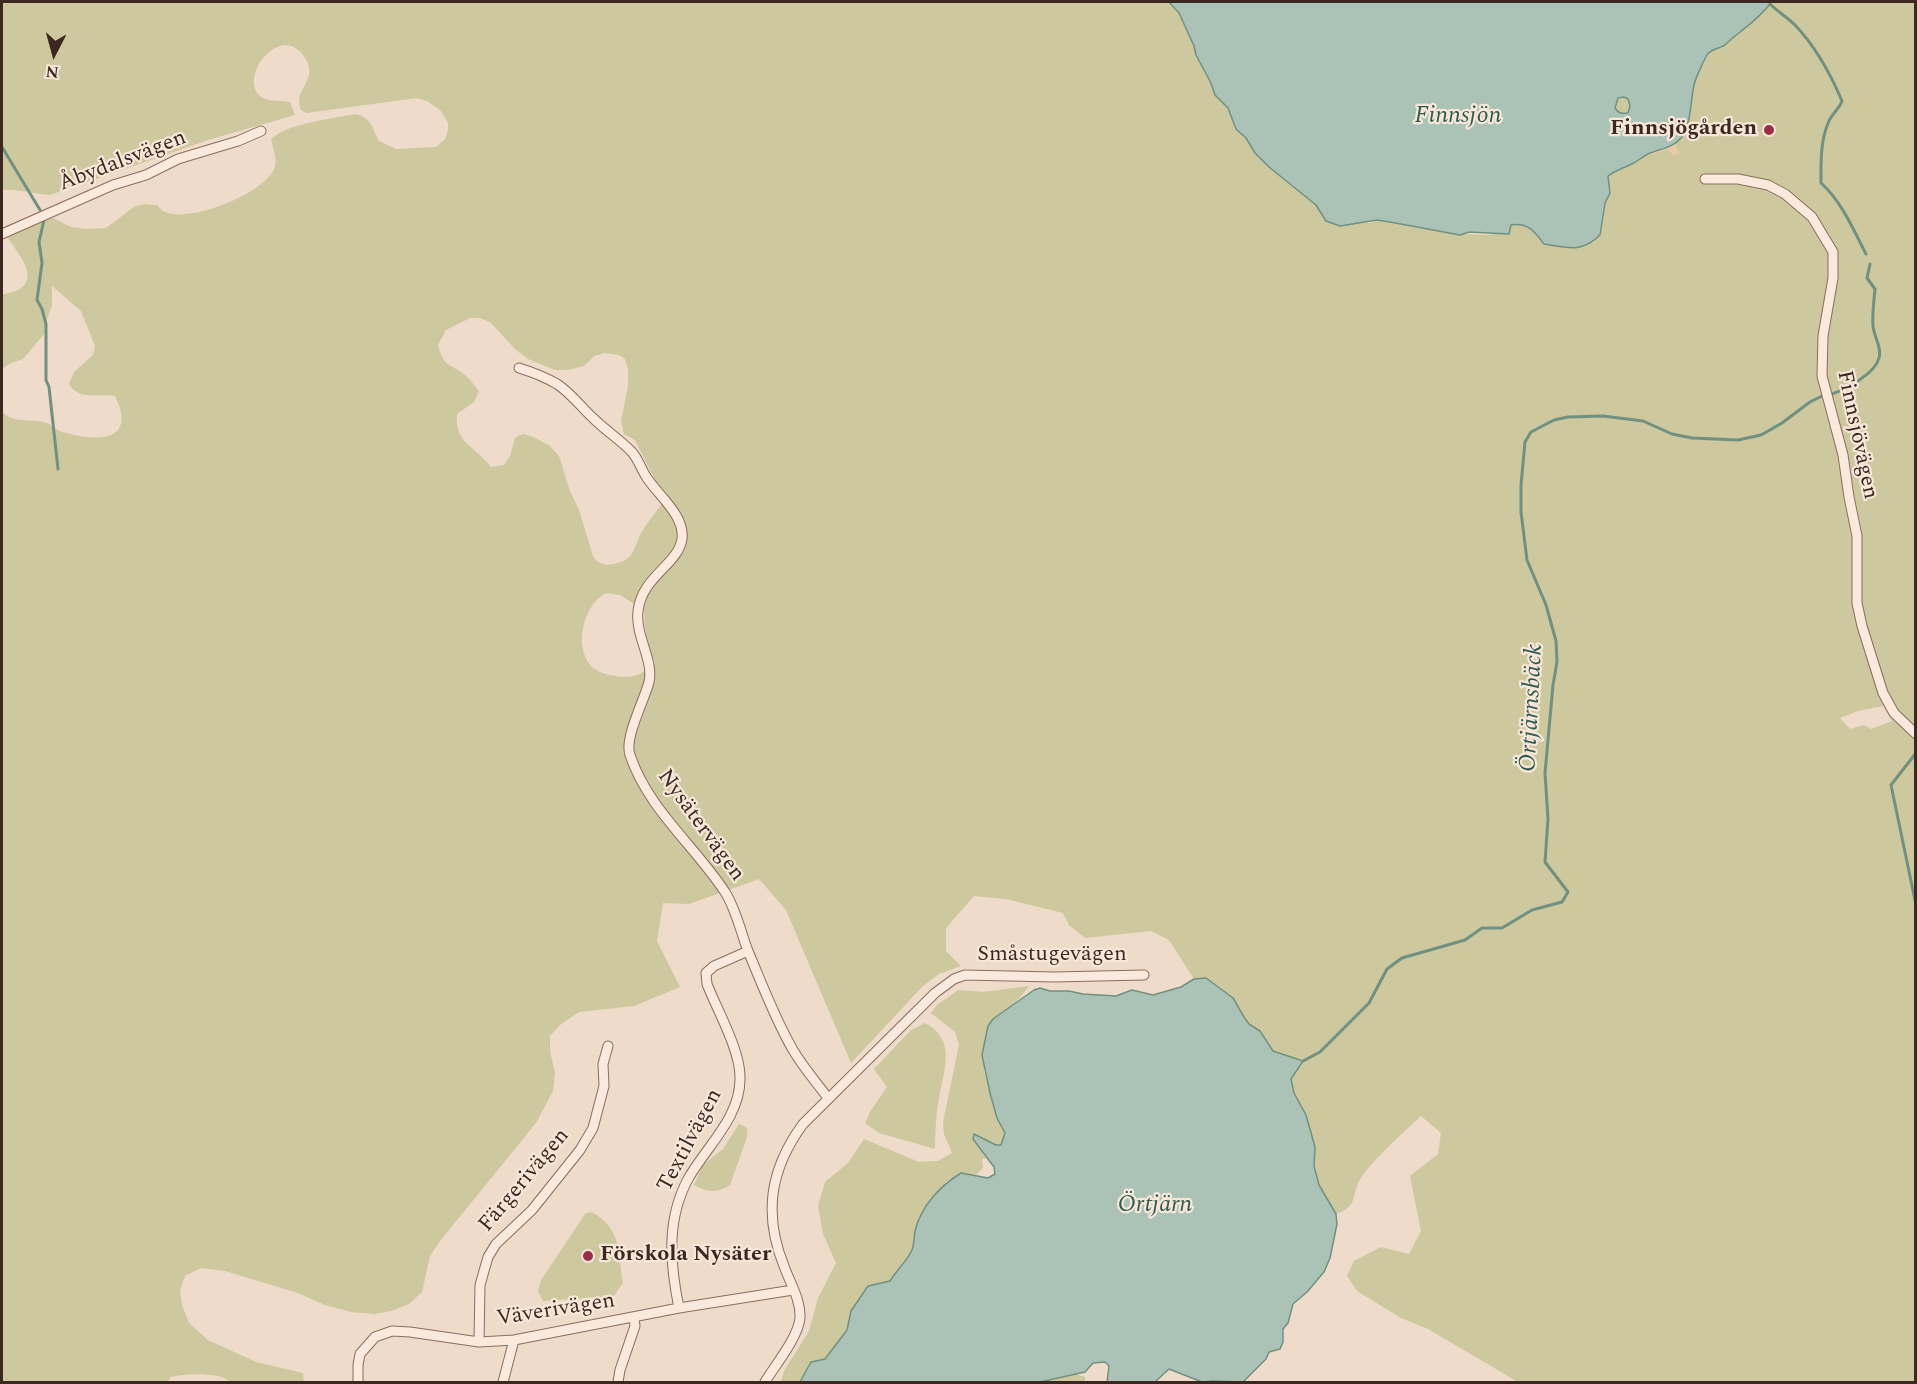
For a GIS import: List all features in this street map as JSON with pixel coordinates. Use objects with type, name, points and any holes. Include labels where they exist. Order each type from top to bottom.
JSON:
[{"type":"street","name":"Åbydalsvägen","points":[[2,234],[113,185],[146,175],[178,159],[238,141],[261,131]]},
{"type":"street","name":"Finnsjövägen","points":[[1705,179],[1738,179],[1768,185],[1785,194],[1812,217],[1833,252],[1833,278],[1823,336],[1822,376],[1843,455],[1857,536],[1859,613],[1883,693],[1894,713],[1916,734]]},
{"type":"street","name":"Nysätervägen","points":[[519,368],[558,384],[592,418],[632,451],[647,478],[681,524],[681,542],[677,552],[654,576],[640,601],[639,634],[650,678],[628,739],[630,755],[648,792],[669,823],[727,894],[748,951],[793,1051],[828,1098]]},
{"type":"street","name":"Textilvägen","points":[[679,1308],[671,1251],[674,1216],[689,1179],[733,1111],[740,1090],[741,1077],[736,1054],[706,984],[706,973],[714,966],[748,951]]},
{"type":"street","name":"Småstugevägen","points":[[828,1098],[935,993],[954,979],[965,975],[1144,975]]},
{"type":"street","name":"Färgerivägen","points":[[479,1342],[480,1285],[488,1257],[495,1245],[532,1210],[580,1150],[593,1128],[604,1086],[603,1064],[608,1046]]},
{"type":"street","points":[[765,1383],[798,1326],[800,1311],[777,1249],[771,1215],[774,1189],[780,1164],[789,1144],[803,1124],[828,1098]]},
{"type":"street","name":"Väverivägen","points":[[358,1383],[360,1354],[375,1337],[392,1331],[479,1342],[514,1340],[679,1308],[793,1290]]},
{"type":"street","points":[[618,1383],[635,1326],[634,1318]]},
{"type":"street","points":[[503,1383],[514,1340]]},
{"type":"shaded area","points":[[2,2],[1169,2],[1179,13],[1215,95],[1228,108],[1236,129],[1269,167],[1316,205],[1326,221],[1350,225],[1355,222],[1370,223],[1377,220],[1460,235],[1489,235],[1510,226],[1521,225],[1534,232],[1544,244],[1574,248],[1587,244],[1600,234],[1605,203],[1610,193],[1608,176],[1686,129],[1695,80],[1708,53],[1725,45],[1764,12],[1769,2],[1915,2],[1915,1382],[1518,1382],[1428,1329],[1401,1318],[1357,1291],[1347,1276],[1354,1261],[1381,1247],[1409,1254],[1421,1231],[1410,1176],[1438,1154],[1441,1133],[1421,1116],[1374,1162],[1361,1178],[1348,1208],[1336,1214],[1319,1185],[1314,1166],[1315,1147],[1306,1115],[1294,1093],[1291,1079],[1260,1031],[1249,1024],[1233,998],[1206,978],[1194,979],[1169,940],[1151,931],[1085,938],[1069,925],[1063,913],[1006,899],[974,896],[946,928],[946,951],[961,966],[939,974],[923,986],[851,1063],[786,910],[759,879],[689,904],[663,903],[657,941],[680,987],[634,1006],[579,1012],[560,1025],[550,1036],[550,1051],[555,1073],[553,1091],[536,1123],[440,1241],[430,1256],[422,1292],[409,1304],[375,1314],[351,1312],[225,1271],[201,1268],[185,1276],[180,1290],[182,1305],[189,1323],[208,1340],[256,1362],[303,1373],[304,1382],[231,1382],[219,1376],[194,1374],[171,1377],[167,1382],[2,1382],[2,412],[12,418],[47,423],[61,431],[88,437],[110,435],[117,431],[121,423],[121,411],[115,396],[78,393],[69,384],[74,372],[93,355],[95,346],[81,311],[52,286],[52,305],[45,333],[23,359],[3,368],[2,373],[2,295],[20,289],[26,284],[28,277],[24,263],[8,238],[11,229],[33,220],[53,218],[71,227],[106,228],[134,207],[144,204],[157,205],[163,211],[174,214],[190,214],[225,204],[258,187],[269,177],[275,167],[275,153],[271,139],[288,129],[311,122],[360,115],[370,124],[379,141],[396,149],[436,147],[445,139],[448,123],[441,111],[427,101],[417,98],[306,113],[301,110],[299,102],[308,77],[308,64],[303,55],[293,47],[282,46],[272,50],[263,58],[254,80],[256,90],[263,98],[290,102],[295,115],[208,140],[50,195],[2,190]],"holes":[[[470,318],[480,318],[490,322],[516,350],[528,359],[555,370],[584,366],[594,356],[605,353],[619,355],[625,359],[628,369],[628,386],[621,421],[624,434],[635,440],[656,482],[668,494],[643,530],[627,559],[614,564],[605,564],[599,563],[593,556],[559,456],[550,446],[523,434],[515,438],[510,456],[504,465],[491,467],[462,438],[457,424],[457,414],[474,402],[479,391],[466,376],[446,362],[438,345],[446,330]],[[606,593],[620,595],[644,610],[647,637],[655,663],[640,674],[629,677],[608,675],[591,666],[586,658],[582,637],[584,626],[598,598]],[[1883,706],[1892,721],[1871,729],[1864,725],[1850,729],[1840,718],[1858,711]]]},
{"type":"shaded area","points":[[1623,98],[1629,100],[1631,106],[1629,112],[1623,114],[1617,112],[1615,106],[1617,100]]},
{"type":"shaded area","points":[[1029,986],[1013,1005],[993,1019],[984,1071],[997,1118],[1005,1133],[1002,1145],[996,1145],[974,1134],[973,1139],[986,1158],[982,1159],[983,1168],[976,1175],[961,1173],[946,1182],[941,1190],[930,1199],[915,1230],[912,1250],[890,1282],[868,1287],[851,1311],[847,1330],[825,1359],[811,1362],[800,1382],[781,1382],[784,1371],[809,1331],[818,1298],[836,1263],[823,1234],[818,1206],[825,1182],[848,1163],[864,1139],[919,1162],[938,1161],[952,1153],[944,1134],[943,1122],[959,1045],[955,1032],[931,1013],[937,1005],[958,990],[983,992]]},
{"type":"shaded area","points":[[925,1023],[941,1038],[946,1056],[937,1111],[935,1149],[879,1133],[865,1123],[887,1087],[874,1069],[911,1030]]},
{"type":"shaded area","points":[[739,1124],[747,1129],[747,1137],[730,1185],[721,1190],[712,1191],[694,1185],[703,1165],[723,1149]]},
{"type":"shaded area","name":"Förskola Nysäter","points":[[591,1212],[601,1218],[613,1233],[619,1252],[623,1283],[614,1296],[543,1301],[538,1291],[541,1280],[585,1214]]},
{"type":"shaded area","points":[[1075,1374],[1085,1377],[1085,1382],[1040,1382]]},
{"type":"sand","points":[[1673,137],[1679,153],[1673,156],[1668,149],[1625,164]]},
{"type":"water","name":"Finnsjön","points":[[1169,2],[1769,2],[1770,4],[1726,44],[1707,55],[1695,82],[1689,119],[1681,138],[1670,146],[1648,154],[1608,176],[1610,193],[1605,203],[1600,235],[1587,245],[1574,248],[1544,244],[1534,232],[1517,224],[1511,225],[1509,234],[1469,232],[1460,235],[1377,220],[1340,226],[1326,221],[1316,205],[1269,167],[1236,129],[1228,108],[1215,95],[1179,13]],"holes":[[[1618,98],[1628,99],[1630,106],[1628,113],[1617,111],[1615,108]]]},
{"type":"water","name":"Örtjärn","points":[[1206,978],[1233,998],[1249,1024],[1260,1031],[1273,1051],[1303,1061],[1291,1079],[1294,1093],[1306,1115],[1315,1147],[1314,1166],[1319,1185],[1336,1214],[1337,1224],[1330,1258],[1324,1272],[1293,1304],[1288,1323],[1283,1329],[1283,1342],[1280,1349],[1269,1352],[1266,1359],[1243,1382],[1202,1382],[1169,1369],[1155,1382],[1107,1382],[1109,1366],[1105,1362],[1093,1363],[1085,1372],[1040,1382],[800,1382],[811,1362],[825,1359],[847,1330],[851,1311],[868,1286],[890,1281],[907,1258],[913,1248],[915,1231],[922,1213],[939,1190],[961,1173],[988,1178],[995,1174],[994,1167],[973,1139],[974,1134],[996,1145],[1001,1145],[1005,1133],[997,1118],[982,1055],[988,1026],[993,1019],[1040,988],[1050,991],[1116,996],[1132,990],[1153,995],[1181,987],[1194,979]]},
{"type":"waterway","name":"Örtjärnsbäck","points":[[1770,4],[1795,25],[1816,51],[1842,101],[1830,118],[1824,136],[1821,183],[1841,207],[1866,254]]},
{"type":"waterway","points":[[2,147],[40,210]]},
{"type":"waterway","points":[[44,220],[39,242],[42,263],[37,300],[46,324],[46,380],[49,387],[58,469]]},
{"type":"waterway","name":"Örtjärnsbäck","points":[[1832,394],[1852,385],[1866,375],[1879,358],[1873,326],[1875,289],[1867,278],[1870,264]]},
{"type":"waterway","name":"Örtjärnsbäck","points":[[1303,1061],[1320,1052],[1369,1003],[1387,969],[1402,958],[1465,940],[1482,928],[1502,928],[1532,910],[1562,902],[1568,892],[1545,862],[1548,819],[1545,773],[1557,662],[1556,641],[1546,605],[1527,560],[1521,512],[1525,442],[1531,432],[1554,420],[1568,417],[1603,416],[1643,421],[1672,434],[1692,438],[1738,440],[1761,435],[1822,396]]},
{"type":"waterway","points":[[1916,753],[1891,785],[1916,905]]},
{"type":"place","name":"Finnsjögården","points":[[1769,130]]},
{"type":"place","name":"Förskola Nysäter","points":[[588,1256]]}]
